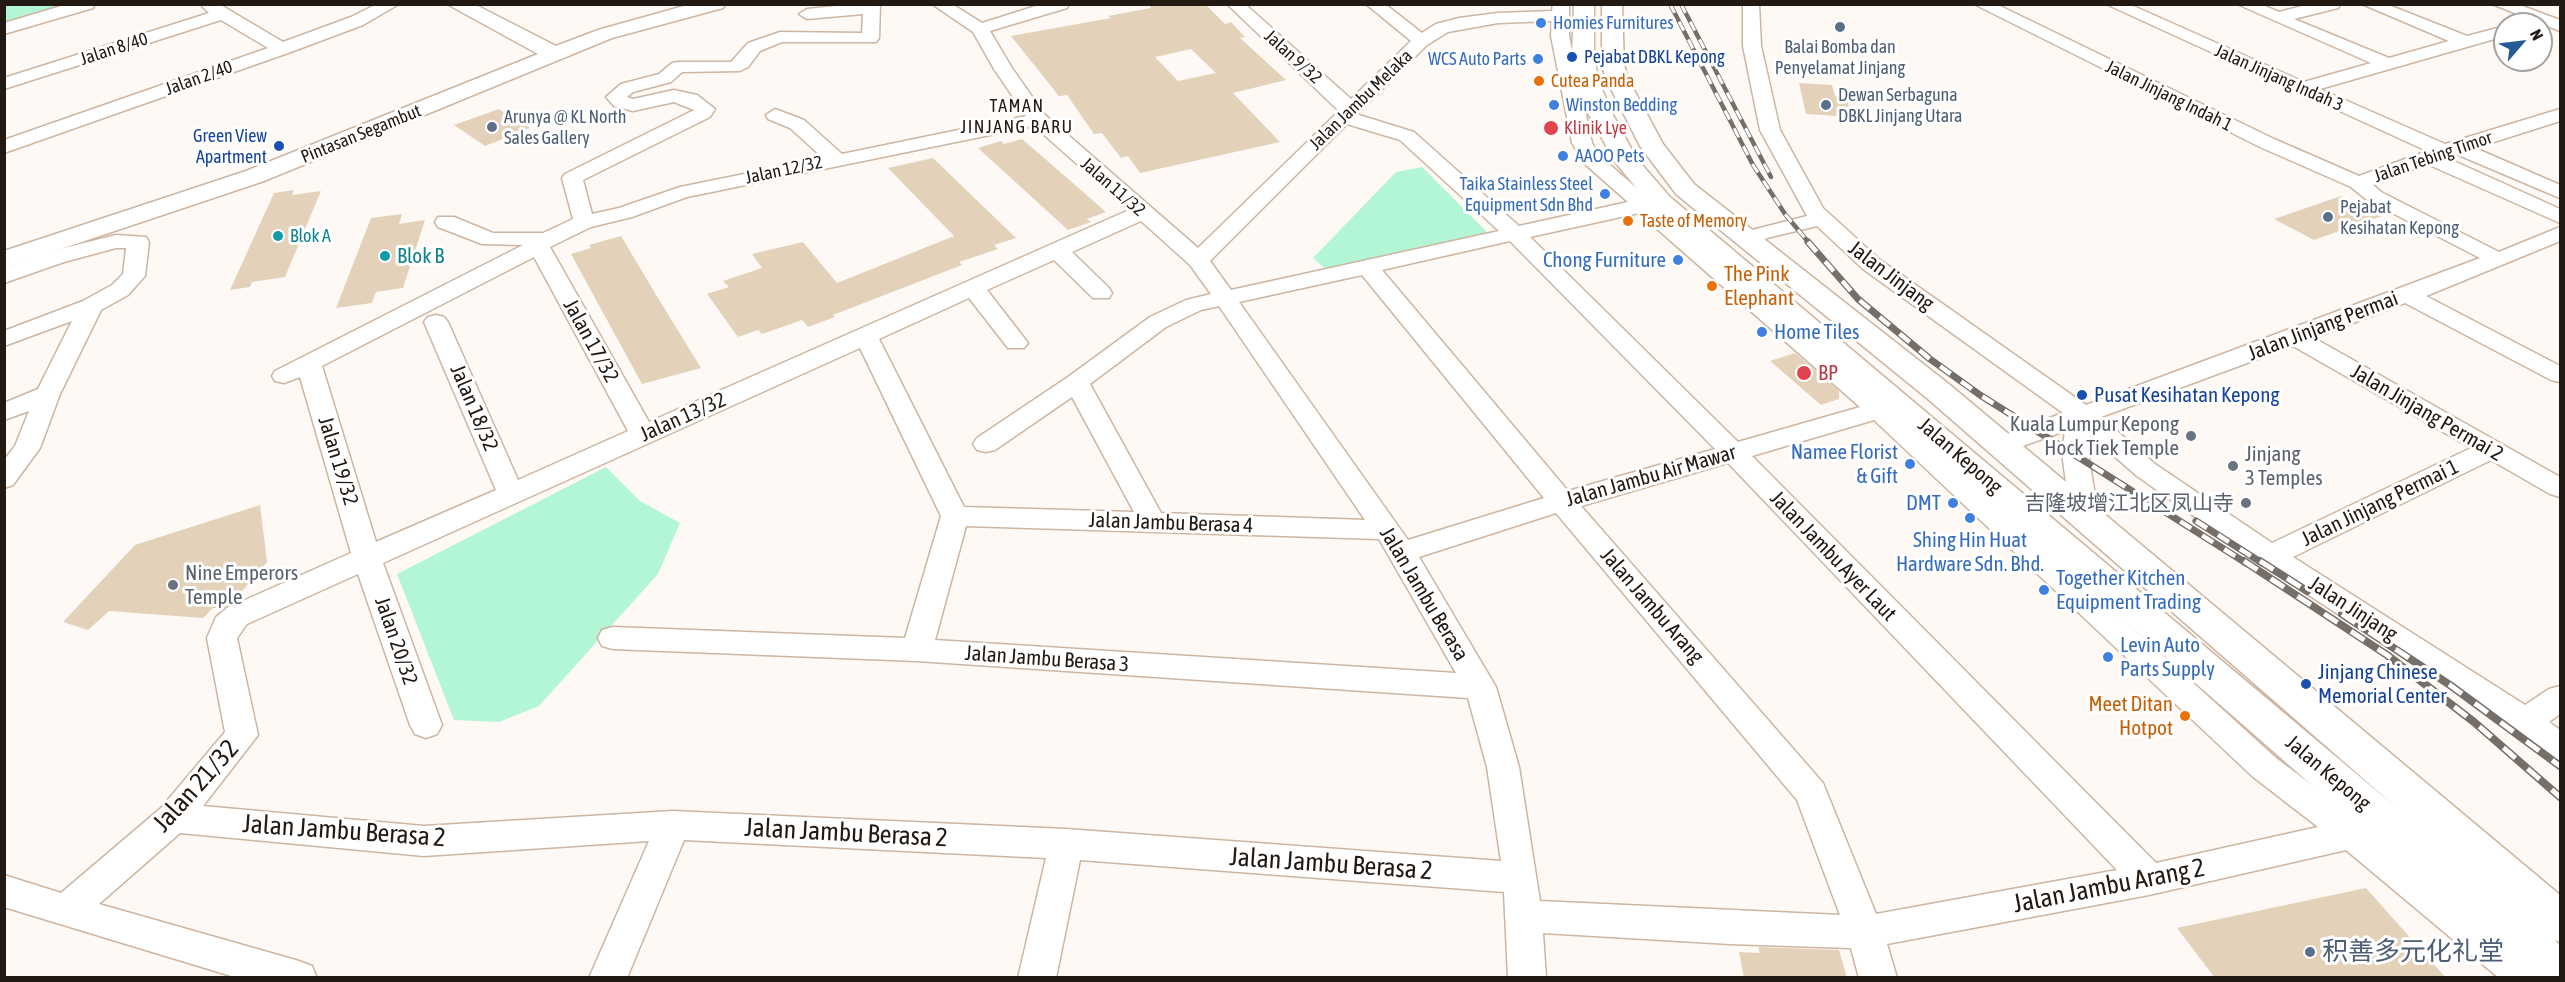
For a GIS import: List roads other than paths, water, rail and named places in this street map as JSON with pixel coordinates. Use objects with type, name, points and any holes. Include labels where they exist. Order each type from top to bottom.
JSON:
[{"type":"main road","points":[[457,4],[551,43]]},
{"type":"main road","points":[[485,4],[551,43]]},
{"type":"main road","name":"Pintasan Segambut","points":[[4,249],[245,168],[551,43],[684,4]]},
{"type":"main road","name":"Pintasan Segambut","points":[[4,261],[255,176],[551,43],[617,31],[716,4]]},
{"type":"main road","name":"Jalan Kepong","points":[[1612,4],[1615,72],[1622,93],[1646,136],[1685,189],[1939,392],[2085,519],[2458,833],[2560,922]]},
{"type":"main road","name":"Jalan Kepong","points":[[1568,8],[1588,82],[1601,115],[1651,204],[1890,408],[2395,828],[2560,973]]},
{"type":"main road","points":[[2000,446],[1995,452],[1995,459],[2010,479],[2252,687],[2319,749],[2395,828]]},
{"type":"street","points":[[4,29],[87,4]]},
{"type":"street","points":[[207,4],[282,49]]},
{"type":"street","name":"Jalan 2/40","points":[[4,147],[282,49],[357,21],[392,4]]},
{"type":"street","name":"Jalan 11/32","points":[[940,4],[974,26],[1038,118],[1198,260]]},
{"type":"street","points":[[974,26],[1024,4]]},
{"type":"street","points":[[974,26],[1061,4]]},
{"type":"street","name":"Jalan 9/32","points":[[1235,4],[1346,105],[1347,112]]},
{"type":"street","points":[[1374,4],[1421,41]]},
{"type":"street","name":"Jalan Jinjang","points":[[1751,4],[1752,46],[1770,130],[1814,211],[1822,219],[1871,264],[2084,416],[2146,470],[2270,556],[2525,721],[2560,748]]},
{"type":"street","name":"Jalan Jinjang Indah 1","points":[[1982,4],[2267,143],[2358,183]]},
{"type":"street","name":"Jalan Jinjang Indah 3","points":[[2114,4],[2443,152]]},
{"type":"street","points":[[2245,4],[2388,64]]},
{"type":"street","points":[[2277,18],[2332,4]]},
{"type":"street","points":[[2370,4],[2466,42]]},
{"type":"street","points":[[2500,4],[2516,12]]},
{"type":"street","points":[[584,222],[572,178],[579,172],[703,113],[706,109],[690,99],[674,96],[633,105],[621,102],[615,97],[627,88],[665,78],[678,67],[734,67],[742,63],[754,47],[780,38],[870,38],[872,6],[807,14]]},
{"type":"street","name":"Jalan Jambu Melaka","points":[[1198,260],[1421,41],[1442,28],[1459,23],[1568,8]]},
{"type":"street","name":"Jalan 8/40","points":[[4,84],[223,14]]},
{"type":"street","points":[[2302,88],[2493,34]]},
{"type":"street","name":"Jalan Jambu Ayer Laut","points":[[1347,112],[1351,119],[1407,136],[1421,146],[1515,234],[1733,452],[2149,880]]},
{"type":"street","points":[[775,115],[800,126],[836,159]]},
{"type":"street","name":"Jalan 12/32","points":[[285,376],[584,222],[625,213],[711,185],[836,159],[940,141],[1038,118]]},
{"type":"street","name":"Jalan Tebing Timor","points":[[2358,183],[2443,152],[2556,121]]},
{"type":"street","points":[[2443,152],[2560,192]]},
{"type":"street","points":[[2443,152],[2560,216]]},
{"type":"street","name":"Jalan Tebing Timor","points":[[2358,183],[2374,196],[2488,253],[2491,258],[2487,265]]},
{"type":"street","points":[[986,444],[1077,382],[1158,322],[1194,305],[1651,204]]},
{"type":"street","name":"Jalan 13/32","points":[[226,626],[237,616],[366,556],[511,494],[1143,212]]},
{"type":"street","points":[[1754,244],[1752,237],[1760,234],[1822,219]]},
{"type":"street","points":[[446,222],[490,239],[542,243]]},
{"type":"street","name":"Jalan Jinjang Permai","points":[[2000,446],[2487,265],[2560,233]]},
{"type":"street","points":[[4,276],[56,256],[116,241],[138,242],[134,276],[120,290],[91,306],[4,339]]},
{"type":"street","name":"Jalan 17/32","points":[[542,243],[643,435]]},
{"type":"street","points":[[1057,250],[1101,293]]},
{"type":"street","name":"Jalan Jambu Berasa","points":[[1198,260],[1394,541],[1480,687],[1503,767],[1521,878],[1527,978]]},
{"type":"street","name":"Jalan Jambu Arang","points":[[1368,268],[1562,502],[1811,793],[1865,932],[1878,978]]},
{"type":"street","points":[[973,288],[1016,342]]},
{"type":"street","points":[[2407,295],[2560,375]]},
{"type":"street","points":[[4,479],[27,448],[48,394],[91,306]]},
{"type":"street","name":"Jalan 18/32","points":[[436,322],[511,494]]},
{"type":"street","points":[[866,336],[955,516],[917,650]]},
{"type":"street","name":"Jalan Jinjang Permai 2","points":[[2295,337],[2489,450],[2560,488]]},
{"type":"street","name":"Jalan 19/32","points":[[309,365],[366,556]]},
{"type":"street","points":[[1077,382],[1153,523]]},
{"type":"street","points":[[4,411],[48,394]]},
{"type":"street","name":"Jalan Jambu Air Mawar","points":[[1394,541],[1562,502],[1890,408]]},
{"type":"street","name":"Jalan Kepong","points":[[1890,408],[2264,767],[2352,834],[2527,978]]},
{"type":"street","points":[[2084,416],[2076,441],[2076,471],[2085,519]]},
{"type":"street","name":"Jalan Jinjang","points":[[2076,441],[2146,470]]},
{"type":"street","name":"Jalan Jinjang Permai 1","points":[[2270,556],[2489,450]]},
{"type":"street","name":"Jalan Jambu Berasa 4","points":[[955,516],[1153,523],[1394,541]]},
{"type":"street","name":"Jalan 20/32","points":[[366,556],[426,725]]},
{"type":"street","name":"Jalan 21/32","points":[[66,911],[172,818],[242,735],[222,638],[226,626]]},
{"type":"street","name":"Jalan Jambu Berasa 3","points":[[613,638],[917,650],[1480,687]]},
{"type":"street","points":[[2525,721],[2560,698]]},
{"type":"street","name":"Jalan Jambu Berasa 2","points":[[172,818],[424,841],[673,825],[1066,844],[1521,878]]},
{"type":"street","points":[[608,978],[673,825]]},
{"type":"street","points":[[2458,833],[2560,904]]},
{"type":"street","name":"Jalan Jambu Arang 2","points":[[1524,915],[1730,928],[1865,932],[2149,880],[2352,834]]},
{"type":"street","points":[[1037,978],[1066,844]]},
{"type":"street","points":[[4,891],[299,978]]},
{"type":"railway","points":[[1670,4],[1753,165],[1785,214],[1809,243]]},
{"type":"railway","points":[[1681,4],[1771,177]]},
{"type":"railway","points":[[1808,242],[1858,299],[1930,359],[1980,395],[2246,563]]},
{"type":"railway","points":[[2196,521],[2262,563]]},
{"type":"railway","points":[[2244,561],[2387,655],[2474,722],[2560,797]]},
{"type":"railway","points":[[2260,561],[2307,591]]},
{"type":"railway","points":[[2342,614],[2450,685],[2560,766]]},
{"type":"place","name":"Homies Furnitures","points":[[1541,23]]},
{"type":"place","name":"Balai Bomba dan Penyelamat Jinjang","points":[[1840,27]]},
{"type":"place","name":"Pejabat DBKL Kepong","points":[[1572,57]]},
{"type":"place","name":"WCS Auto Parts","points":[[1538,59]]},
{"type":"place","name":"Cutea Panda","points":[[1539,81]]},
{"type":"place","name":"Winston Bedding","points":[[1554,105]]},
{"type":"place","name":"Dewan Serbaguna DBKL Jinjang Utara","points":[[1826,105]]},
{"type":"place","name":"Arunya @ KL North Sales Gallery","points":[[492,127]]},
{"type":"place","name":"Klinik Lye","points":[[1551,128]]},
{"type":"place","name":"Green View Apartment","points":[[279,146]]},
{"type":"place","name":"AAOO Pets","points":[[1563,156]]},
{"type":"place","name":"Taika Stainless Steel Equipment Sdn Bhd","points":[[1605,194]]},
{"type":"place","name":"Pejabat Kesihatan Kepong","points":[[2328,217]]},
{"type":"place","name":"Taste of Memory","points":[[1628,221]]},
{"type":"place","name":"Blok A","points":[[278,236]]},
{"type":"place","name":"Blok B","points":[[385,256]]},
{"type":"place","name":"Chong Furniture","points":[[1678,260]]},
{"type":"place","name":"The Pink Elephant","points":[[1712,286]]},
{"type":"place","name":"Home Tiles","points":[[1762,332]]},
{"type":"place","name":"BP","points":[[1804,373]]},
{"type":"place","name":"Pusat Kesihatan Kepong","points":[[2082,395]]},
{"type":"place","name":"Kuala Lumpur Kepong Hock Tiek Temple","points":[[2191,436]]},
{"type":"place","name":"Namee Florist & Gift","points":[[1910,464]]},
{"type":"place","name":"Jinjang 3 Temples","points":[[2233,466]]},
{"type":"place","name":"DMT","points":[[1953,503]]},
{"type":"place","name":"吉隆坡增江北区凤山寺","points":[[2246,503]]},
{"type":"place","name":"Shing Hin Huat Hardware Sdn. Bhd.","points":[[1970,518]]},
{"type":"place","name":"Nine Emperors Temple","points":[[173,585]]},
{"type":"place","name":"Together Kitchen Equipment Trading","points":[[2044,590]]},
{"type":"place","name":"Levin Auto Parts Supply","points":[[2108,657]]},
{"type":"place","name":"Jinjang Chinese Memorial Center","points":[[2306,684]]},
{"type":"place","name":"Meet Ditan Hotpot","points":[[2185,716]]},
{"type":"place","name":"积善多元化礼堂","points":[[2310,952]]},
{"type":"district","name":"TAMAN JINJANG BARU","points":[[1017,116]]}]
